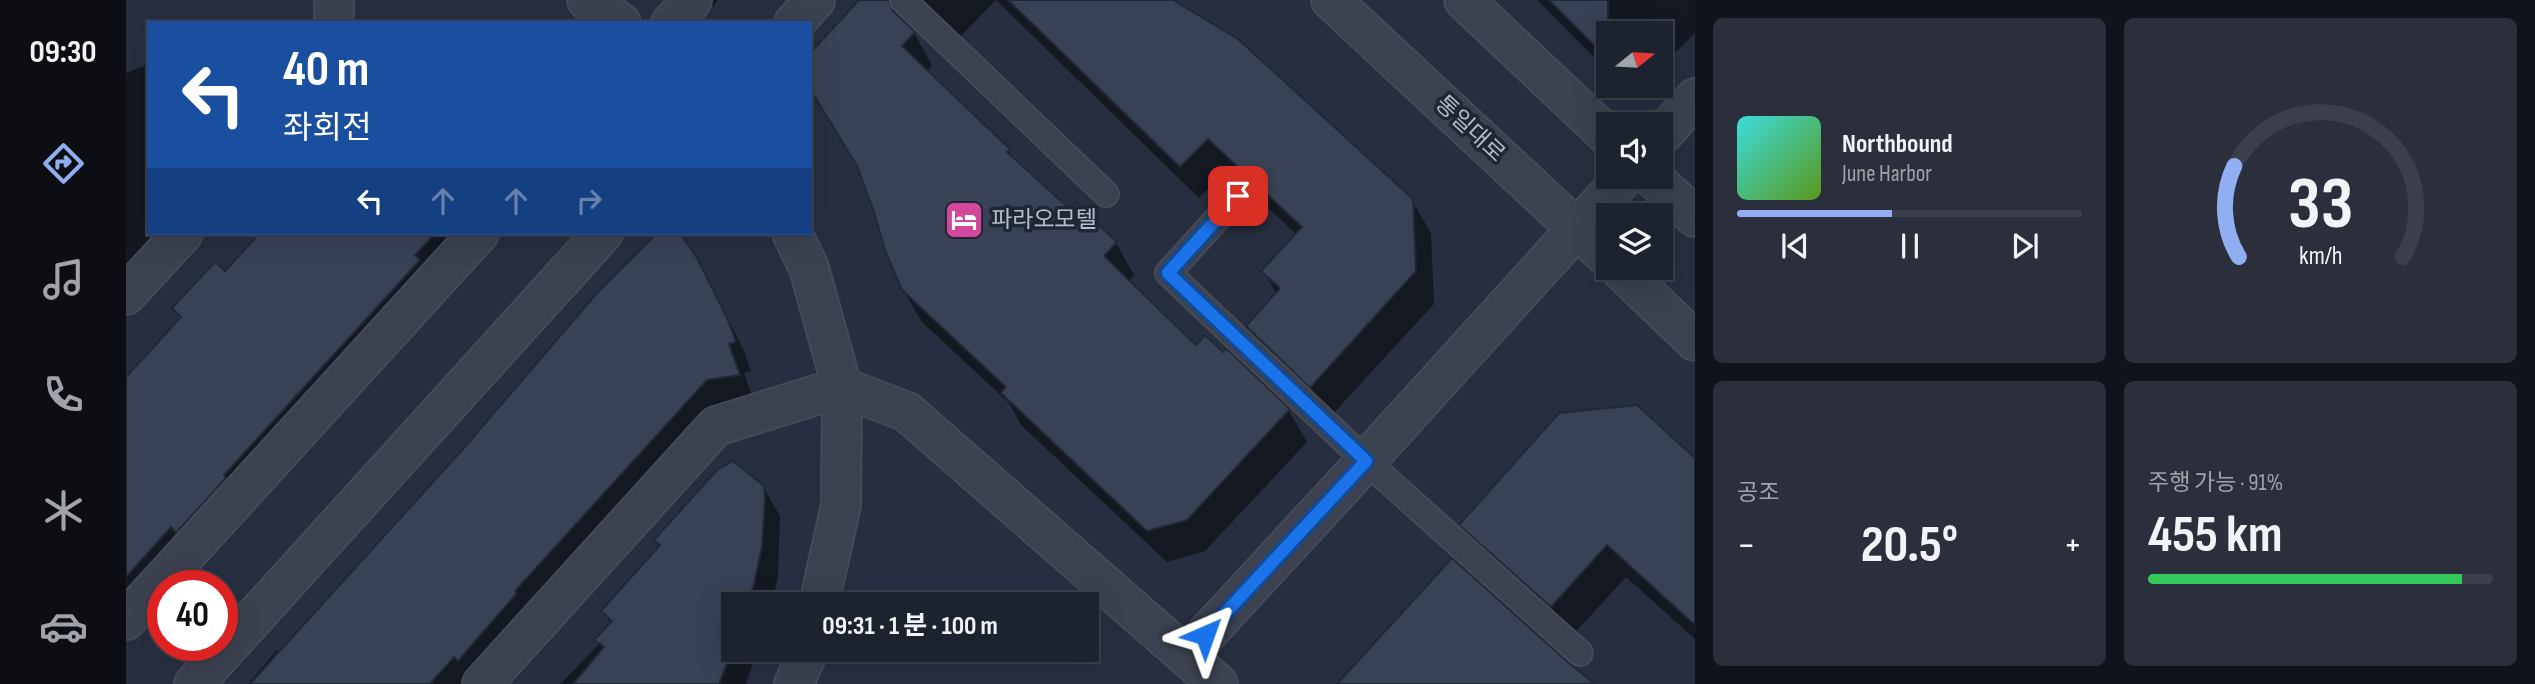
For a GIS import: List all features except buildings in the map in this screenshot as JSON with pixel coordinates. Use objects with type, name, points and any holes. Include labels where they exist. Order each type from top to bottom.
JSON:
[{"type":"street","points":[[334,0],[334,21]]},
{"type":"street","points":[[587,0],[618,21]]},
{"type":"street","points":[[673,21],[692,0]]},
{"type":"street","points":[[796,21],[815,0]]},
{"type":"street","name":"통일대로","points":[[1331,0],[1596,245]]},
{"type":"street","points":[[1464,0],[1596,125]]},
{"type":"street","points":[[1673,123],[1695,98]]},
{"type":"street","points":[[1187,655],[1613,189]]},
{"type":"street","points":[[1665,189],[1695,217]]},
{"type":"street","points":[[126,295],[181,235]]},
{"type":"street","points":[[126,620],[477,235]]},
{"type":"street","points":[[194,684],[601,235]]},
{"type":"street","points":[[793,235],[809,268],[842,387],[841,505],[822,592]]},
{"type":"street","points":[[1631,280],[1695,341]]},
{"type":"street","points":[[482,684],[716,426],[842,387],[907,412],[1218,684]]},
{"type":"street","points":[[794,684],[803,662]]},
{"type":"lane","points":[[903,0],[1106,194]]},
{"type":"lane","points":[[1238,196],[1168,273],[1366,461],[1580,653]]},
{"type":"place","name":"파라오모텔","points":[[964,220]]},
{"type":"route","points":[[1205,635],[1366,461],[1168,273],[1238,196]]}]
